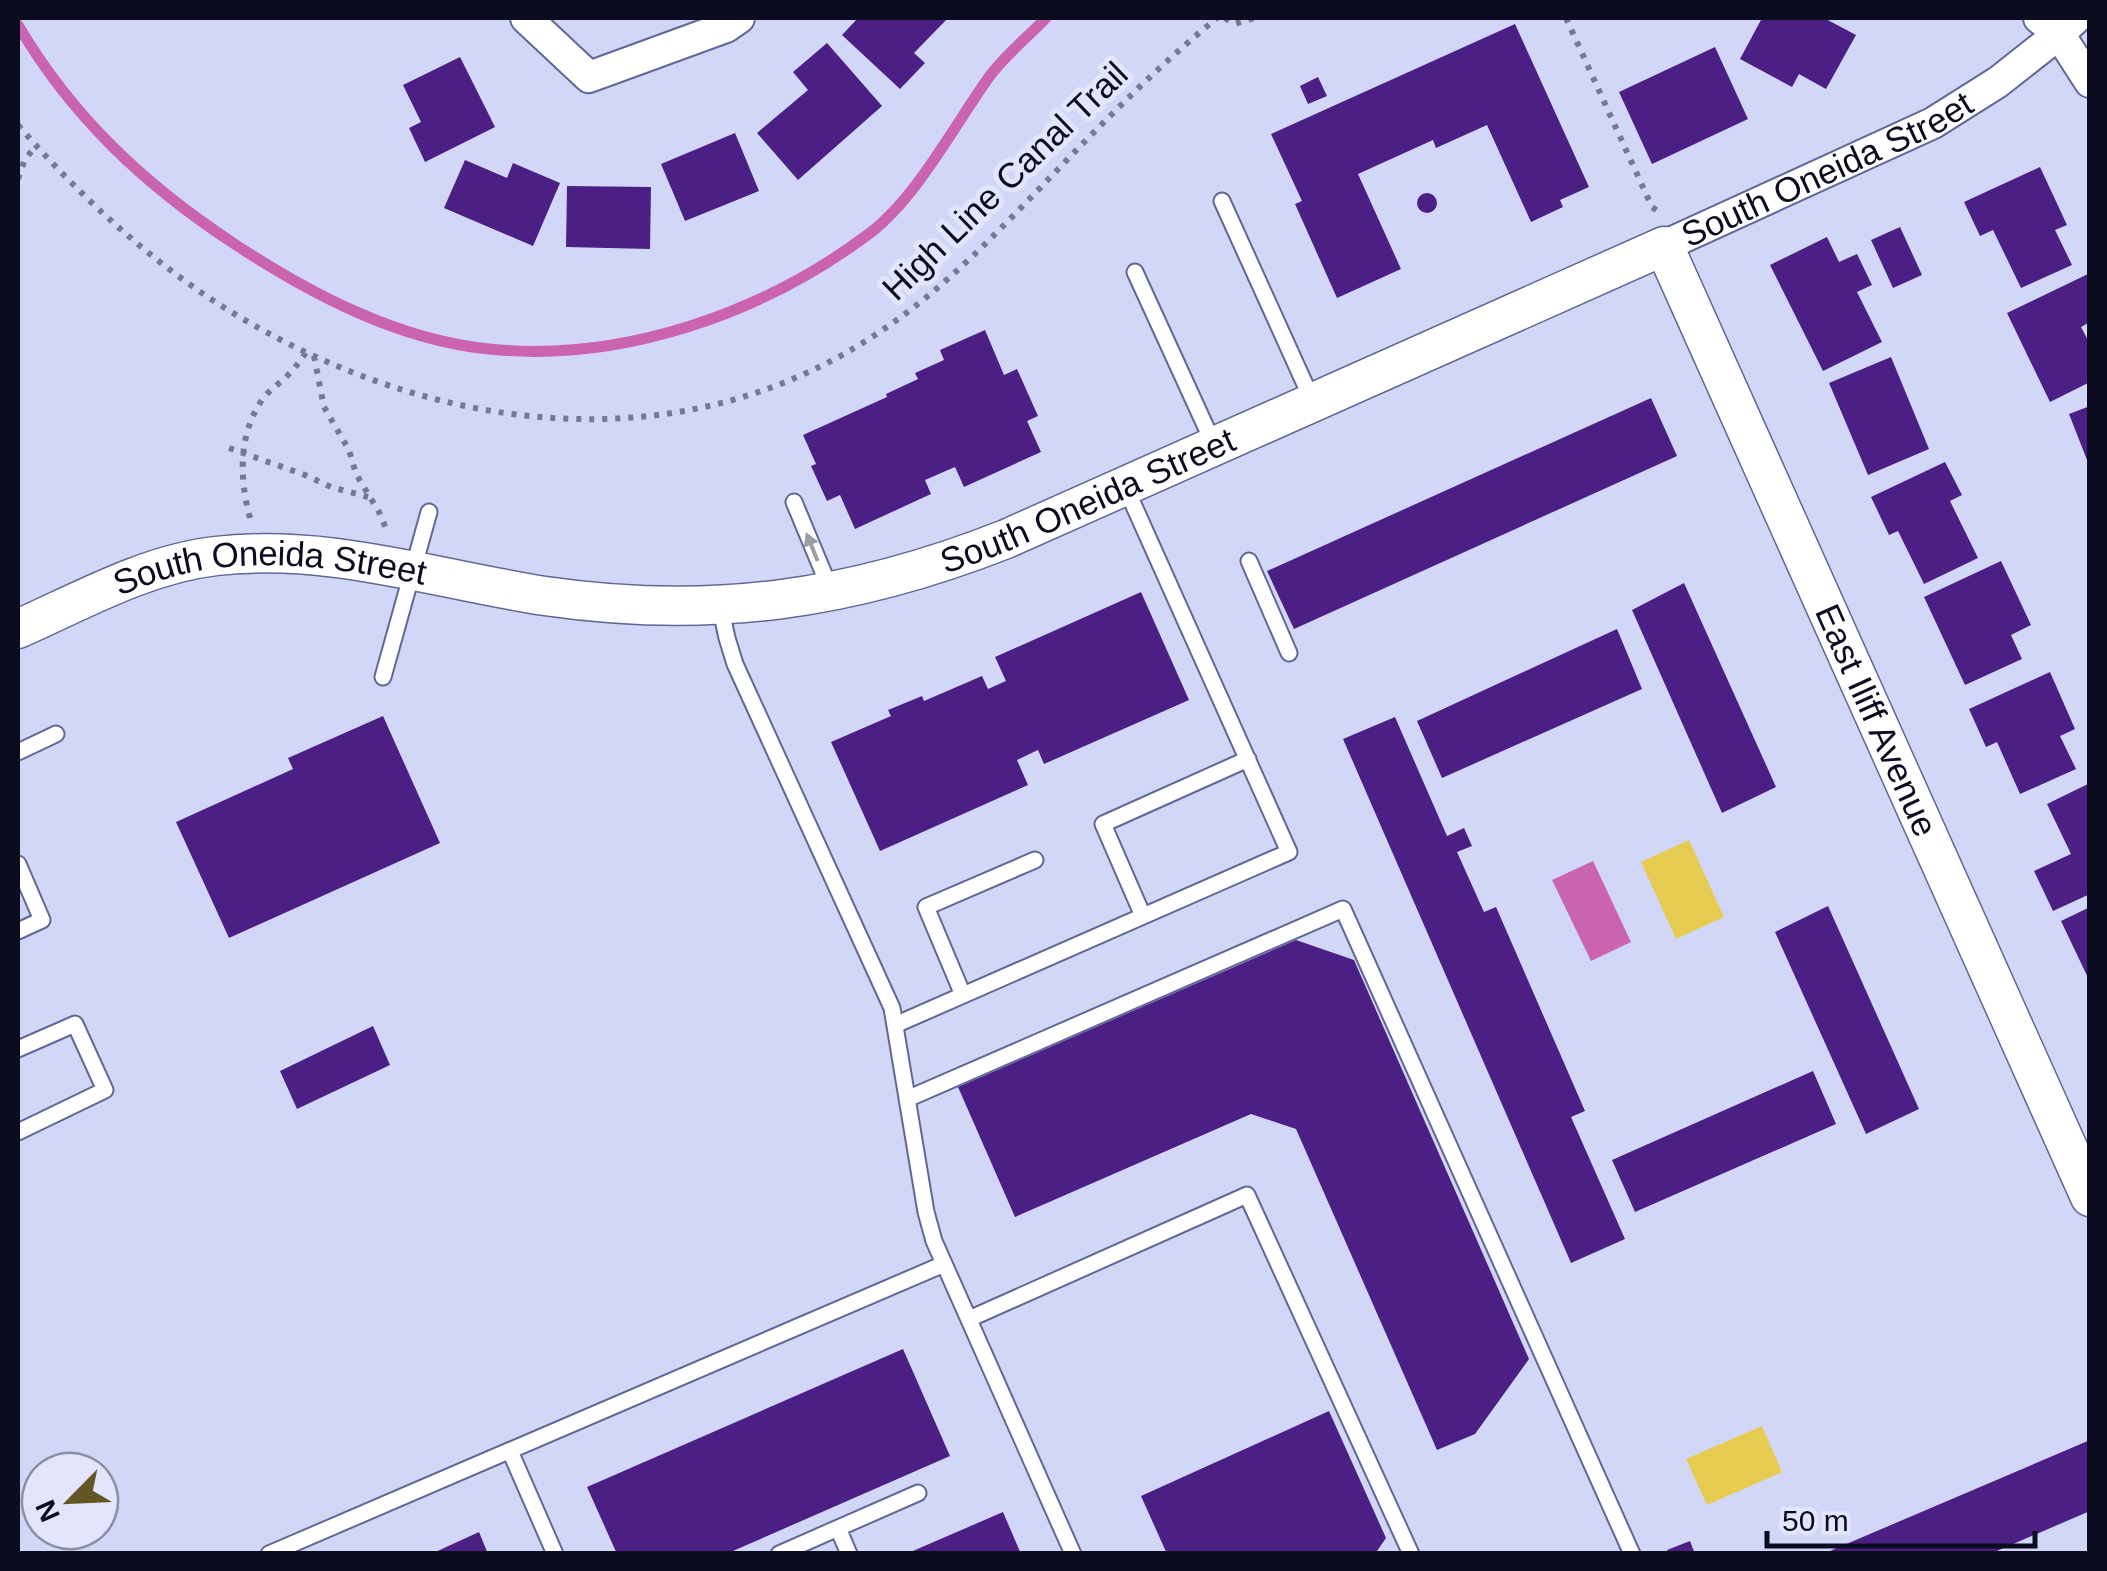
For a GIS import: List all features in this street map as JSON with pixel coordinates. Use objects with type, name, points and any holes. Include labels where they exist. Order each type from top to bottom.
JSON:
[{"type":"street","points":[[526,18],[589,77],[733,22]]},
{"type":"street","points":[[2058,23],[2090,82]]},
{"type":"street","name":"South Oneida Street","points":[[18,629],[160,568],[214,556],[261,552],[314,554],[543,596],[614,604],[720,606],[831,591],[885,579],[976,550],[1125,486],[1933,123],[1998,82],[2058,23]]},
{"type":"street","name":"East Iliff Avenue","points":[[1676,241],[2090,1197]]},
{"type":"lane","points":[[1222,201],[1313,402]]},
{"type":"lane","points":[[1136,272],[1215,446]]},
{"type":"lane","points":[[895,1025],[1289,852],[1125,486]]},
{"type":"lane","points":[[794,502],[831,591]]},
{"type":"lane","points":[[383,678],[429,512]]},
{"type":"lane","points":[[1249,561],[1289,653]]},
{"type":"lane","points":[[720,606],[736,664],[892,1008],[934,1241],[1074,1554]]},
{"type":"lane","points":[[18,752],[56,734]]},
{"type":"lane","points":[[1143,916],[1103,824],[1248,759]]},
{"type":"lane","points":[[963,995],[926,907],[1035,860]]},
{"type":"lane","points":[[18,864],[42,920],[18,931]]},
{"type":"lane","points":[[907,1100],[1343,909],[1632,1554]]},
{"type":"lane","points":[[18,1050],[75,1024],[105,1090],[18,1132]]},
{"type":"lane","points":[[969,1319],[1247,1195],[1410,1554]]},
{"type":"lane","points":[[269,1554],[944,1264]]},
{"type":"lane","points":[[510,1451],[555,1554]]},
{"type":"lane","points":[[778,1554],[918,1493]]},
{"type":"lane","points":[[838,1528],[849,1554]]},
{"type":"path","points":[[1221,18],[1234,24],[1254,18]]},
{"type":"path","name":"High Line Canal Trail","points":[[18,125],[110,218],[188,282],[221,305],[310,353],[388,384],[470,409],[542,419],[654,417],[714,407],[757,393],[844,354],[885,329],[976,252],[1132,95],[1221,18]]},
{"type":"path","points":[[1566,18],[1652,207],[1676,241]]},
{"type":"path","points":[[18,178],[36,146]]},
{"type":"path","points":[[228,448],[368,497],[349,450],[324,407],[310,353]]},
{"type":"path","points":[[261,552],[243,489],[242,453],[262,400],[310,353]]},
{"type":"shaded area","points":[[1689,840],[1724,917],[1676,939],[1641,862]]},
{"type":"shaded area","points":[[1593,861],[1631,942],[1591,961],[1552,880]]},
{"type":"shaded area","points":[[1762,1426],[1782,1472],[1707,1505],[1686,1459]]},
{"type":"building","points":[[858,18],[948,18],[914,53],[925,63],[900,89],[842,35]]},
{"type":"building","points":[[1762,18],[1824,18],[1856,35],[1826,89],[1799,74],[1792,87],[1740,59]]},
{"type":"building","points":[[1515,24],[1589,187],[1560,200],[1563,207],[1531,222],[1487,125],[1436,148],[1433,140],[1358,174],[1401,269],[1337,298],[1295,204],[1302,201],[1271,134]]},
{"type":"building","points":[[827,43],[882,106],[798,180],[757,133],[808,90],[793,72]]},
{"type":"building","points":[[1715,47],[1748,119],[1652,164],[1619,92]]},
{"type":"building","points":[[460,57],[495,127],[425,162],[409,128],[421,122],[403,85]]},
{"type":"building","points":[[1318,77],[1327,96],[1308,104],[1300,86]]},
{"type":"building","points":[[735,133],[759,191],[685,221],[661,164]]},
{"type":"building","points":[[465,160],[507,178],[513,163],[560,183],[533,246],[444,208]]},
{"type":"building","points":[[2040,167],[2067,225],[2055,230],[2072,265],[2021,288],[1993,230],[1980,236],[1964,202]]},
{"type":"building","points":[[567,186],[651,187],[650,249],[566,247]]},
{"type":"building","points":[[1427,193],[1437,203],[1427,213],[1417,203]]},
{"type":"building","points":[[1900,227],[1922,275],[1893,288],[1871,240]]},
{"type":"building","points":[[1827,237],[1839,262],[1857,254],[1872,285],[1857,292],[1882,342],[1823,371],[1770,265]]},
{"type":"building","points":[[2090,273],[2090,322],[2081,327],[2090,344],[2090,382],[2050,402],[2007,313]]},
{"type":"building","points":[[985,330],[1004,375],[1017,369],[1038,416],[1027,421],[1041,452],[964,487],[955,467],[925,480],[931,494],[855,529],[840,495],[827,501],[811,466],[816,464],[803,435],[887,397],[886,394],[918,379],[915,373],[944,360],[940,350]]},
{"type":"building","points":[[1891,357],[1929,449],[1868,475],[1829,383]]},
{"type":"building","points":[[1651,398],[1677,456],[1294,629],[1267,571]]},
{"type":"building","points":[[2090,406],[2090,465],[2089,465],[2069,414]]},
{"type":"building","points":[[1945,462],[1962,495],[1950,501],[1978,558],[1924,584],[1898,531],[1889,535],[1871,497]]},
{"type":"building","points":[[2001,561],[2031,625],[2011,635],[2022,659],[1965,685],[1924,597]]},
{"type":"building","points":[[1684,583],[1776,787],[1722,813],[1632,610]]},
{"type":"building","points":[[1141,592],[1189,700],[1044,764],[1038,750],[1017,760],[1028,785],[880,851],[831,742],[891,716],[888,710],[922,696],[924,701],[982,676],[988,689],[1006,681],[995,657]]},
{"type":"building","points":[[1617,629],[1642,689],[1442,778],[1417,721]]},
{"type":"building","points":[[2050,672],[2075,729],[2060,736],[2076,769],[2020,794],[1997,742],[1986,747],[1969,709]]},
{"type":"building","points":[[383,716],[440,843],[229,938],[176,822],[293,769],[288,758]]},
{"type":"building","points":[[1395,717],[1447,836],[1464,828],[1472,846],[1457,852],[1484,912],[1496,907],[1585,1111],[1571,1117],[1625,1239],[1571,1263],[1343,739]]},
{"type":"building","points":[[2090,783],[2090,894],[2053,911],[2034,871],[2071,854],[2047,804]]},
{"type":"building","points":[[1828,906],[1919,1109],[1866,1134],[1775,932]]},
{"type":"building","points":[[2090,907],[2090,982],[2061,921]]},
{"type":"building","points":[[1296,940],[1354,960],[1529,1359],[1475,1434],[1437,1450],[1296,1129],[1251,1114],[1015,1217],[958,1087]]},
{"type":"building","points":[[373,1026],[390,1065],[297,1109],[280,1071]]},
{"type":"building","points":[[1813,1071],[1836,1124],[1635,1212],[1612,1160]]},
{"type":"building","points":[[903,1349],[950,1456],[726,1554],[617,1554],[587,1487]]},
{"type":"building","points":[[1329,1411],[1386,1538],[1375,1554],[1167,1554],[1141,1496]]},
{"type":"building","points":[[2090,1440],[2090,1511],[1990,1554],[1823,1554]]},
{"type":"building","points":[[1003,1512],[1021,1554],[906,1554]]},
{"type":"building","points":[[479,1532],[488,1554],[431,1554]]},
{"type":"building","points":[[1690,1541],[1695,1554],[1669,1554],[1667,1550]]},
{"type":"waterway","points":[[18,25],[62,90],[113,147],[201,221],[262,262],[355,311],[421,336],[489,349],[539,351],[640,340],[690,326],[738,309],[829,262],[870,233],[904,200],[995,69],[1046,18]]}]
